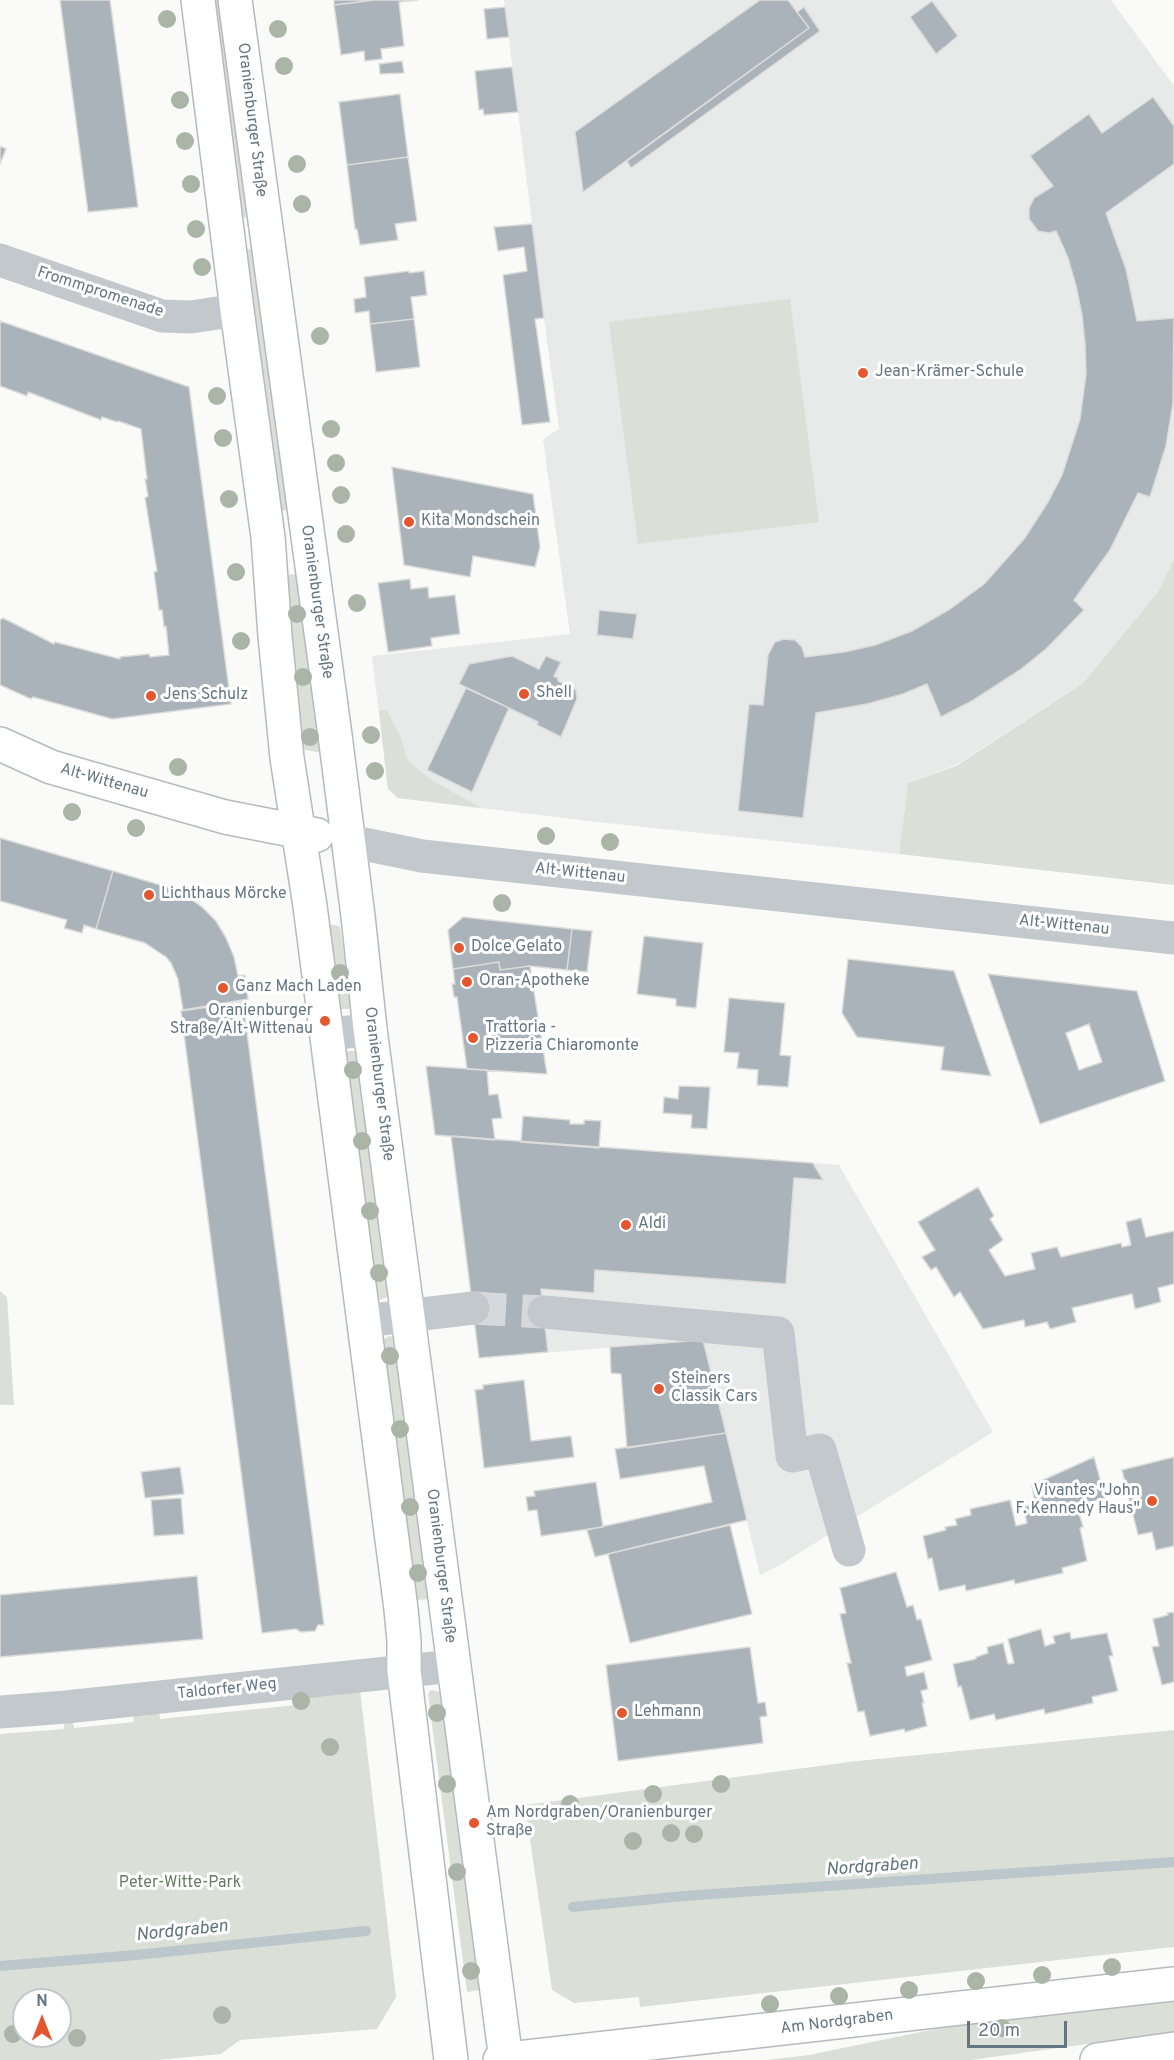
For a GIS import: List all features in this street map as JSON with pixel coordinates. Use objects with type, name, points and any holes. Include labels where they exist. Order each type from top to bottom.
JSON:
[{"type":"main road","points":[[198,0],[268,537],[279,688],[287,758],[310,906],[401,1609],[404,1671],[451,2060]]},
{"type":"main road","name":"Oranienburger Straße","points":[[235,0],[348,841],[370,1029],[506,2060]]},
{"type":"main road","points":[[268,537],[306,531]]},
{"type":"main road","name":"Alt-Wittenau","points":[[0,744],[51,767],[225,817],[348,841]]},
{"type":"main road","name":"Am Nordgraben","points":[[500,2060],[1174,1984]]},
{"type":"main road","points":[[1097,2060],[1174,2049]]},
{"type":"street","name":"Frommpromenade","points":[[0,260],[162,316],[191,316],[237,310]]},
{"type":"street","name":"Alt-Wittenau","points":[[348,841],[422,856],[1174,938]]},
{"type":"street","points":[[326,1035],[370,1029]]},
{"type":"street","points":[[364,1321],[473,1308]]},
{"type":"street","points":[[544,1312],[778,1332],[792,1456],[820,1450],[849,1550]]},
{"type":"street","name":"Taldorfer Weg","points":[[0,1712],[453,1666]]},
{"type":"shaded area","name":"Jean-Krämer-Schule","points":[[504,0],[1111,0],[1174,86],[1174,559],[1158,592],[1083,683],[956,765],[908,783],[899,854],[398,798],[388,789],[372,656],[570,634],[543,439],[559,429]]},
{"type":"shaded area","points":[[451,1136],[839,1165],[993,1432],[780,1565],[760,1575],[703,1340],[479,1358]]},
{"type":"green space","points":[[210,0],[219,0],[247,217],[236,218]]},
{"type":"green space","points":[[252,249],[287,507],[285,511],[280,509],[239,250]]},
{"type":"green space","points":[[790,299],[819,522],[638,544],[609,322]]},
{"type":"green space","points":[[1174,559],[1174,885],[899,854],[908,783],[956,766],[1083,683],[1158,592]]},
{"type":"green space","points":[[295,574],[321,753],[302,749],[286,581],[288,575]]},
{"type":"green space","points":[[379,710],[387,711],[401,737],[406,757],[411,764],[433,781],[481,808],[398,798],[388,789]]},
{"type":"green space","points":[[327,924],[340,926],[351,1003],[349,1009],[339,1009]]},
{"type":"green space","points":[[355,1051],[357,1054],[388,1295],[380,1300],[376,1295],[344,1053]]},
{"type":"green space","points":[[0,1291],[7,1297],[14,1405],[0,1405]]},
{"type":"green space","points":[[389,1336],[393,1337],[429,1599],[415,1600],[382,1340]]},
{"type":"green space","name":"Peter-Witte-Park","points":[[360,1690],[396,1997],[377,2029],[240,2040],[221,2054],[157,2060],[0,2060],[0,1734],[64,1729],[64,1718],[72,1718],[74,1728],[134,1722],[133,1712],[159,1709],[160,1719],[296,1705],[295,1695]]},
{"type":"green space","points":[[431,1690],[440,1692],[442,1695],[480,1990],[467,1992],[428,1694]]},
{"type":"green space","points":[[1174,1730],[1174,1947],[640,2007],[639,1997],[574,2003],[552,1990],[525,1805],[857,1761]]},
{"type":"green space","points":[[1174,2000],[1174,2032],[971,2060],[767,2060],[809,2055],[977,2022]]},
{"type":"building","points":[[60,0],[110,0],[138,207],[88,212]]},
{"type":"building","points":[[334,0],[375,0],[334,5]]},
{"type":"building","points":[[375,0],[418,0],[399,2],[404,46],[381,49],[382,59],[365,61],[364,51],[341,55],[334,5]]},
{"type":"building","points":[[760,0],[788,0],[809,28],[583,192],[575,132]]},
{"type":"building","points":[[932,1],[958,36],[936,54],[910,17]]},
{"type":"building","points":[[505,7],[509,37],[487,39],[484,9]]},
{"type":"building","points":[[804,7],[820,31],[631,168],[627,161],[809,28],[797,12]]},
{"type":"building","points":[[402,61],[404,73],[380,74],[379,64]]},
{"type":"building","points":[[512,67],[518,112],[484,115],[483,109],[479,110],[475,71]]},
{"type":"building","points":[[400,94],[408,157],[347,165],[339,102]]},
{"type":"building","points":[[1153,97],[1174,126],[1174,164],[1106,213],[1126,269],[1137,321],[1174,318],[1173,403],[1166,446],[1150,497],[1138,493],[1110,550],[1074,600],[1084,610],[1046,649],[1020,670],[972,701],[941,717],[927,684],[903,694],[867,704],[816,713],[803,818],[738,811],[749,704],[763,705],[768,655],[775,642],[784,639],[795,640],[802,647],[805,657],[875,645],[912,631],[950,609],[984,584],[1024,539],[1048,502],[1062,475],[1080,419],[1086,374],[1085,344],[1076,286],[1068,258],[1056,231],[1049,233],[1038,231],[1029,219],[1029,208],[1034,198],[1053,186],[1030,156],[1089,114],[1102,133]]},
{"type":"building","points":[[0,146],[6,149],[0,164]]},
{"type":"building","points":[[408,157],[417,221],[395,224],[398,240],[360,245],[357,229],[355,229],[347,165]]},
{"type":"building","points":[[532,224],[544,318],[535,319],[550,422],[522,425],[503,275],[527,271],[524,247],[498,251],[494,227]]},
{"type":"building","points":[[409,271],[409,273],[424,271],[427,295],[411,297],[414,319],[370,324],[369,311],[355,313],[354,299],[366,297],[364,277]]},
{"type":"building","points":[[414,319],[420,367],[376,372],[370,324]]},
{"type":"building","points":[[0,321],[189,387],[231,704],[112,719],[33,697],[31,699],[0,685],[0,620],[3,618],[54,644],[55,642],[120,659],[120,657],[149,654],[150,657],[169,655],[166,626],[164,627],[162,610],[159,610],[154,572],[157,571],[145,498],[148,496],[141,429],[102,417],[101,420],[28,392],[27,396],[0,386]]},
{"type":"building","points":[[392,467],[533,494],[540,547],[535,567],[473,556],[470,577],[404,565]]},
{"type":"building","points":[[410,579],[411,589],[428,587],[429,598],[455,595],[460,634],[431,638],[432,646],[388,652],[378,583]]},
{"type":"building","points":[[599,610],[637,614],[633,639],[597,635]]},
{"type":"building","points":[[512,656],[539,669],[546,656],[561,662],[554,676],[558,678],[558,681],[576,690],[577,699],[561,737],[537,725],[538,722],[459,684],[469,664]]},
{"type":"building","points":[[466,688],[509,708],[472,792],[427,770]]},
{"type":"building","points":[[0,838],[113,871],[96,929],[84,925],[82,933],[64,928],[67,920],[0,901]]},
{"type":"building","points":[[113,871],[167,887],[185,895],[202,907],[216,921],[226,938],[234,957],[238,976],[245,975],[248,999],[183,1010],[178,979],[166,957],[145,943],[96,929]]},
{"type":"building","points":[[463,917],[572,929],[567,970],[530,966],[500,970],[499,962],[453,969],[448,930]]},
{"type":"building","points":[[572,929],[592,931],[587,972],[567,970]]},
{"type":"building","points":[[644,936],[703,943],[696,1008],[676,1006],[676,999],[637,994]]},
{"type":"building","points":[[848,959],[954,971],[991,1076],[941,1070],[944,1047],[857,1037],[842,1013]]},
{"type":"building","points":[[499,962],[500,970],[530,966],[547,1074],[467,1069],[457,997],[454,997],[452,984],[455,984],[453,969]]},
{"type":"building","points":[[988,974],[1137,991],[1165,1081],[1040,1124]],"holes":[[[1089,1024],[1102,1062],[1079,1070],[1066,1033]]]},
{"type":"building","points":[[729,998],[785,1003],[780,1055],[791,1056],[788,1087],[757,1085],[758,1070],[737,1068],[739,1053],[724,1052]]},
{"type":"building","points":[[243,1002],[324,1625],[318,1625],[315,1631],[301,1632],[296,1629],[262,1633],[181,1011]]},
{"type":"building","points":[[426,1066],[487,1070],[489,1095],[498,1094],[502,1118],[492,1119],[495,1140],[435,1135]]},
{"type":"building","points":[[679,1086],[710,1087],[707,1129],[691,1128],[692,1115],[663,1113],[664,1097],[678,1099]]},
{"type":"building","points":[[523,1116],[570,1120],[570,1124],[584,1124],[584,1120],[601,1121],[599,1148],[521,1142]]},
{"type":"building","name":"Aldi","points":[[451,1136],[813,1163],[823,1180],[794,1178],[786,1284],[595,1270],[594,1293],[541,1289],[548,1352],[479,1358]]},
{"type":"building","points":[[978,1187],[994,1216],[990,1219],[1003,1240],[989,1250],[1005,1276],[1035,1269],[1031,1253],[1057,1247],[1061,1257],[1121,1243],[1122,1247],[1131,1245],[1126,1222],[1141,1218],[1146,1237],[1174,1231],[1174,1284],[1158,1288],[1161,1302],[1135,1309],[1132,1294],[1072,1308],[1076,1322],[1050,1329],[1047,1322],[1025,1327],[1024,1320],[983,1329],[960,1292],[954,1297],[936,1267],[931,1270],[922,1257],[935,1250],[918,1222]]},
{"type":"building","points":[[703,1340],[726,1433],[627,1448],[621,1374],[611,1373],[610,1347]]},
{"type":"building","points":[[524,1380],[531,1441],[571,1436],[574,1457],[484,1468],[475,1390],[483,1389],[483,1385]]},
{"type":"building","points":[[726,1433],[747,1520],[595,1557],[587,1530],[712,1502],[704,1466],[620,1479],[615,1449]]},
{"type":"building","points":[[1094,1457],[1105,1498],[1077,1506],[1083,1527],[1080,1528],[1087,1561],[1062,1568],[1063,1573],[1015,1584],[1014,1580],[966,1591],[965,1585],[939,1591],[932,1558],[928,1559],[923,1536],[957,1525],[955,1519],[971,1515],[970,1509],[1010,1500],[1016,1526],[1027,1523],[1023,1507],[1035,1504],[1032,1485]]},
{"type":"building","name":"Vivantes \"John F. Kennedy Haus\"","points":[[1174,1457],[1174,1546],[1156,1550],[1152,1532],[1138,1535],[1122,1470]]},
{"type":"building","points":[[180,1467],[184,1494],[145,1498],[141,1472]]},
{"type":"building","points":[[596,1482],[603,1527],[541,1536],[537,1510],[528,1511],[526,1497],[535,1496],[534,1491]]},
{"type":"building","points":[[181,1498],[184,1534],[154,1536],[151,1500]]},
{"type":"building","points":[[730,1525],[752,1614],[630,1643],[608,1554]]},
{"type":"building","points":[[896,1572],[907,1607],[913,1605],[917,1620],[921,1619],[932,1660],[905,1667],[907,1676],[924,1672],[928,1689],[921,1691],[927,1726],[905,1732],[904,1729],[870,1736],[864,1711],[858,1712],[847,1663],[851,1663],[840,1614],[846,1613],[840,1588]]},
{"type":"building","points":[[197,1576],[203,1639],[0,1657],[0,1595]]},
{"type":"building","points":[[1174,1612],[1174,1682],[1162,1685],[1152,1647],[1159,1646],[1153,1619]]},
{"type":"building","points":[[1041,1629],[1045,1646],[1055,1643],[1053,1636],[1070,1632],[1071,1639],[1107,1633],[1113,1656],[1109,1656],[1118,1691],[1092,1697],[1093,1703],[1045,1714],[1044,1709],[996,1720],[994,1714],[970,1720],[961,1686],[958,1687],[953,1664],[976,1659],[988,1653],[987,1647],[1003,1643],[1008,1664],[1014,1663],[1008,1639]]},
{"type":"building","points":[[750,1647],[758,1703],[765,1702],[767,1716],[760,1717],[763,1743],[618,1761],[606,1665]]},
{"type":"waterway","name":"Nordgraben","points":[[573,1907],[684,1896],[1174,1862]]},
{"type":"waterway","name":"Nordgraben","points":[[0,1966],[136,1955],[366,1931]]},
{"type":"tunnel","points":[[473,1308],[544,1312]]},
{"type":"place","name":"Jean-Krämer-Schule","points":[[863,373]]},
{"type":"place","name":"Kita Mondschein","points":[[409,522]]},
{"type":"place","name":"Shell","points":[[524,694]]},
{"type":"place","name":"Jens Schulz","points":[[151,696]]},
{"type":"place","name":"Lichthaus Mörcke","points":[[149,895]]},
{"type":"place","name":"Dolce Gelato","points":[[459,948]]},
{"type":"place","name":"Oran-Apotheke","points":[[467,982]]},
{"type":"place","name":"Ganz Mach Laden","points":[[223,988]]},
{"type":"place","name":"Oranienburger Straße/Alt-Wittenau","points":[[325,1021]]},
{"type":"place","name":"Trattoria - Pizzeria Chiaromonte","points":[[473,1038]]},
{"type":"place","name":"Aldi","points":[[626,1225]]},
{"type":"place","name":"Steiners Classik Cars","points":[[659,1389]]},
{"type":"place","name":"Vivantes \"John F. Kennedy Haus\"","points":[[1152,1501]]},
{"type":"place","name":"Lehmann","points":[[622,1713]]},
{"type":"place","name":"Am Nordgraben/Oranienburger Straße","points":[[474,1823]]}]
